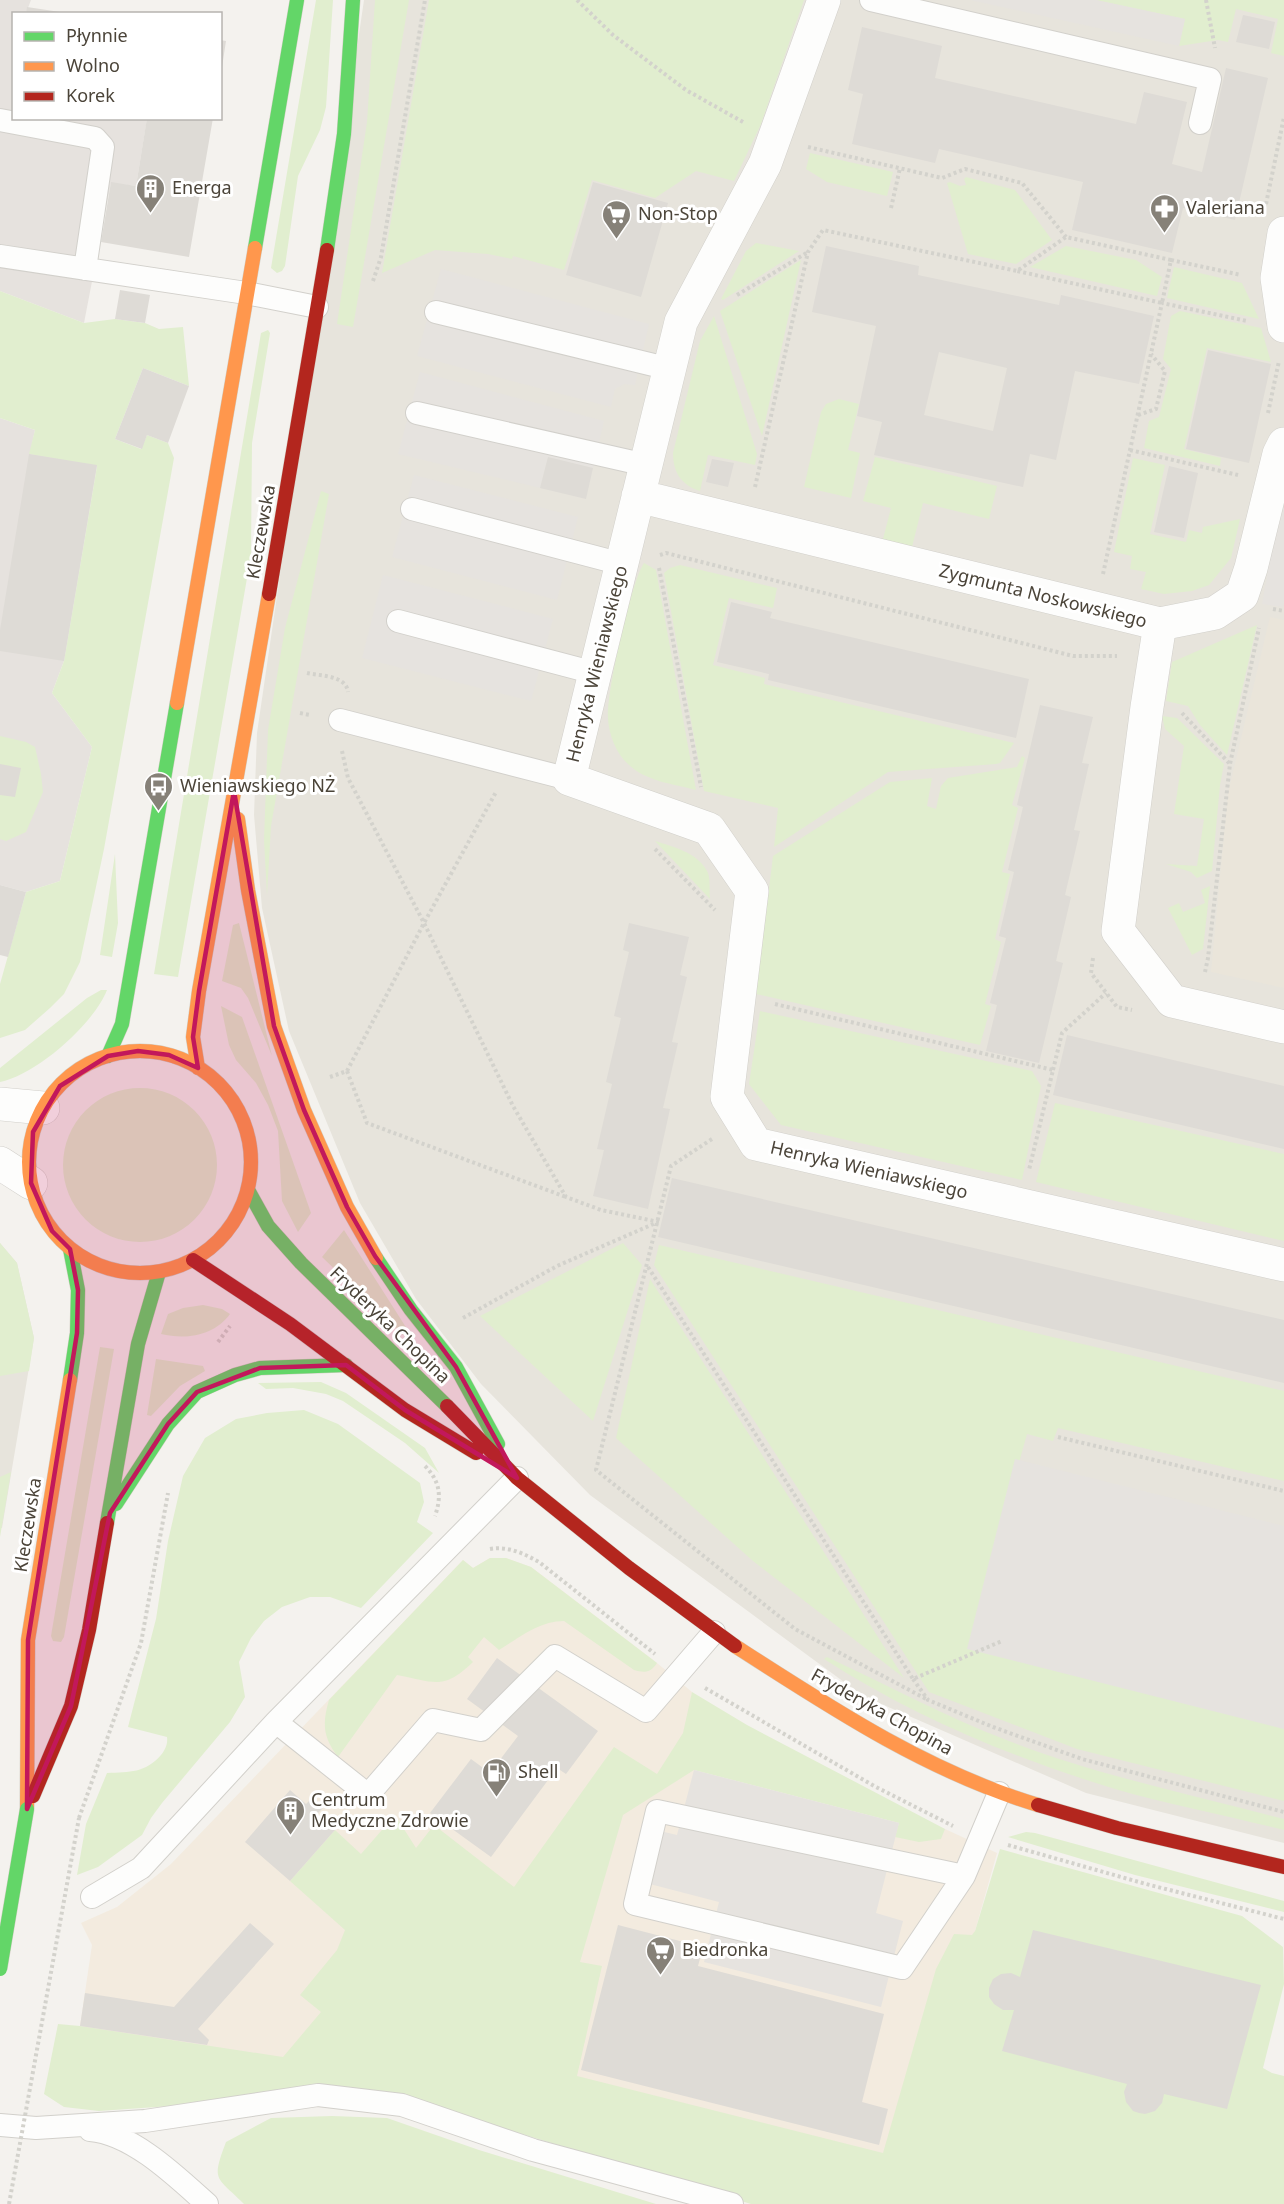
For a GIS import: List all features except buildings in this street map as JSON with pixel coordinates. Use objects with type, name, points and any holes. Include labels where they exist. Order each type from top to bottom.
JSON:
[{"type":"main road","points":[[108,1056],[122,1024],[297,0]]},
{"type":"main road","name":"Kleczewska","points":[[198,1068],[194,1037],[199,991],[343,144],[353,0]]},
{"type":"main road","points":[[234,791],[248,890],[274,1026],[304,1110],[347,1207],[375,1256],[411,1310],[456,1367],[517,1478]]},
{"type":"main road","points":[[138,1051],[169,1055],[198,1068],[220,1085],[237,1108],[248,1134],[251,1161],[248,1190],[238,1215],[224,1236],[193,1260],[159,1272],[128,1273],[97,1265],[70,1249],[52,1230],[38,1208],[30,1183],[29,1158],[33,1132],[43,1108],[60,1086],[82,1068],[108,1056],[138,1051]]},
{"type":"main road","name":"Fryderyka Chopina","points":[[248,1190],[268,1226],[301,1263],[408,1366],[517,1478],[629,1568],[714,1632],[826,1705],[878,1735],[909,1752],[999,1793],[1117,1828],[1284,1867]]},
{"type":"main road","name":"Kleczewska","points":[[0,1969],[27,1809],[28,1640],[77,1333],[78,1290],[70,1249]]},
{"type":"main road","name":"Fryderyka Chopina","points":[[193,1260],[290,1324],[405,1410],[517,1478]]},
{"type":"main road","name":"Kleczewska","points":[[27,1809],[71,1706],[89,1630],[138,1344],[159,1272]]},
{"type":"main road","points":[[110,1513],[168,1424],[197,1392],[260,1368],[346,1365]]},
{"type":"street","name":"Henryka Wieniawskiego","points":[[824,0],[765,164],[681,322],[569,778],[709,829],[752,891],[727,1096],[756,1144],[1284,1265]]},
{"type":"street","points":[[1274,222],[1275,321]]},
{"type":"street","points":[[1160,624],[1215,613],[1242,595],[1251,568],[1279,454],[1275,432]]},
{"type":"street","name":"Zygmunta Noskowskiego","points":[[638,496],[1160,624],[1118,931],[1172,1000],[1284,1027]]},
{"type":"street","points":[[0,1104],[43,1108]]},
{"type":"street","points":[[0,1163],[30,1183]]},
{"type":"lane","points":[[871,0],[1210,79],[1200,123]]},
{"type":"lane","points":[[0,120],[95,138],[103,147],[85,269]]},
{"type":"lane","points":[[0,256],[317,307]]},
{"type":"lane","points":[[436,312],[670,369]]},
{"type":"lane","points":[[417,413],[646,465]]},
{"type":"lane","points":[[412,509],[622,564]]},
{"type":"lane","points":[[398,621],[595,673]]},
{"type":"lane","points":[[340,720],[569,778]]},
{"type":"lane","points":[[92,1897],[141,1868],[276,1722],[517,1478]]},
{"type":"lane","points":[[276,1722],[369,1795],[433,1720],[481,1730],[555,1656],[646,1711],[714,1632]]},
{"type":"lane","points":[[964,1876],[657,1811],[636,1904],[902,1968],[964,1876],[999,1793]]},
{"type":"lane","points":[[0,2125],[36,2128],[146,2121],[318,2095],[402,2105],[533,2150],[732,2204]]},
{"type":"lane","points":[[56,2127],[97,2130],[130,2142],[207,2204]]},
{"type":"path","points":[[373,281],[381,257],[425,0]]},
{"type":"path","points":[[577,0],[613,35],[686,90],[749,125]]},
{"type":"path","points":[[1206,0],[1215,48],[1210,79]]},
{"type":"path","points":[[1274,222],[1284,117]]},
{"type":"path","points":[[808,136],[805,147],[942,178],[965,169],[1022,183],[1066,237],[1251,277]]},
{"type":"path","points":[[891,208],[900,168]]},
{"type":"path","points":[[753,495],[808,252],[822,231],[1162,303],[1275,321],[1279,363],[1275,432]]},
{"type":"path","points":[[1017,271],[1066,237]]},
{"type":"path","points":[[737,296],[808,252]]},
{"type":"path","points":[[1101,584],[1171,260]]},
{"type":"path","points":[[1138,415],[1156,409],[1165,371],[1151,353]]},
{"type":"path","points":[[1130,450],[1243,476]]},
{"type":"path","points":[[709,829],[658,556],[666,554],[1073,656],[1117,656]]},
{"type":"path","points":[[1264,607],[1284,611]]},
{"type":"path","points":[[1195,1006],[1208,958],[1230,764],[1261,618]]},
{"type":"path","points":[[1182,713],[1230,764]]},
{"type":"path","points":[[340,720],[339,735],[348,778],[424,923],[513,1106],[566,1197]]},
{"type":"path","points":[[328,1078],[347,1071],[424,923],[497,791]]},
{"type":"path","points":[[652,846],[717,913]]},
{"type":"path","points":[[1028,1177],[1062,1033],[1106,993]]},
{"type":"path","points":[[768,1003],[1053,1070]]},
{"type":"path","points":[[347,1071],[367,1123],[601,1210],[659,1222]]},
{"type":"path","points":[[707,1134],[712,1139],[671,1166],[648,1267],[596,1470],[795,1629],[928,1700],[993,1727],[1082,1759],[1284,1812]]},
{"type":"path","points":[[463,1318],[557,1266],[659,1222]]},
{"type":"path","points":[[648,1267],[928,1700]]},
{"type":"path","points":[[1058,1437],[1284,1491]]},
{"type":"path","points":[[418,1461],[427,1467],[440,1491],[439,1505],[434,1520]]},
{"type":"path","points":[[9,2204],[79,1818],[141,1643],[169,1486]]},
{"type":"path","points":[[913,1679],[1002,1641]]},
{"type":"highlighted area","points":[[234,791],[274,1026],[304,1110],[347,1207],[375,1256],[456,1367],[517,1478],[405,1410],[346,1365],[260,1368],[197,1392],[168,1424],[110,1513],[71,1706],[27,1809],[28,1640],[77,1333],[78,1290],[70,1249],[52,1231],[31,1183],[33,1132],[60,1086],[108,1056],[138,1051],[169,1055],[198,1068],[193,1037]]},
{"type":"shaded area","points":[[0,0],[31,0],[26,12],[12,12],[12,120],[147,120],[136,186],[111,183],[84,323],[0,291]]},
{"type":"shaded area","points":[[364,0],[1284,0],[1284,1843],[1086,1793],[863,1696],[590,1495],[481,1384],[416,1299],[360,1203],[289,1031],[262,908],[254,815],[257,733]]},
{"type":"shaded area","points":[[970,0],[1096,0],[1185,19],[1179,46]]},
{"type":"shaded area","points":[[441,269],[649,324],[635,385],[624,384],[615,389],[611,407],[417,356]]},
{"type":"shaded area","points":[[420,372],[604,421],[593,468],[548,458],[540,488],[398,454]]},
{"type":"shaded area","points":[[0,418],[35,430],[30,454],[97,465],[64,661],[52,693],[92,747],[60,881],[26,892],[0,885]]},
{"type":"shaded area","points":[[414,475],[578,517],[557,600],[392,557]]},
{"type":"shaded area","points":[[1284,482],[1284,601],[1283,607],[1262,604]]},
{"type":"shaded area","points":[[383,575],[553,619],[531,701],[362,658]]},
{"type":"shaded area","points":[[1270,617],[1284,620],[1284,988],[1211,972],[1228,793]]},
{"type":"shaded area","points":[[0,1243],[17,1263],[34,1338],[2,1528],[0,1528]]},
{"type":"shaded area","points":[[1015,1459],[1284,1526],[1284,1729],[967,1649]]},
{"type":"shaded area","points":[[490,1558],[506,1558],[531,1567],[692,1692],[694,1770],[899,1823],[945,1829],[997,1853],[975,1931],[882,2204],[80,2026],[92,1945],[81,1923],[117,1907],[171,1864],[463,1560],[473,1568]]},
{"type":"shaded area","points":[[694,1770],[899,1823],[876,1913],[903,1921],[881,2007],[704,1962],[719,1902],[646,1883],[660,1831],[677,1835]]},
{"type":"green space","points":[[316,0],[333,0],[326,107],[320,130],[298,176],[285,266],[277,273],[271,268]]},
{"type":"green space","points":[[375,0],[409,0],[353,327],[337,324],[367,122]]},
{"type":"green space","points":[[429,0],[804,0],[761,124],[734,181],[696,171],[655,198],[592,180],[564,270],[513,256],[512,259],[488,254],[435,250],[382,273]]},
{"type":"green space","points":[[1096,0],[1284,0],[1284,56],[1271,53],[1278,19],[1236,9],[1228,42],[1218,40],[1179,46],[1185,19]]},
{"type":"green space","points":[[810,153],[893,172],[887,196],[827,182],[806,169]]},
{"type":"green space","points":[[966,177],[1015,190],[1052,240],[1016,264],[968,254],[947,183],[966,185],[964,179]]},
{"type":"green space","points":[[756,243],[799,251],[723,300],[721,299],[746,251]]},
{"type":"green space","points":[[1066,246],[1136,260],[1162,277],[1157,296],[1030,267]]},
{"type":"green space","points":[[801,260],[762,436],[720,311]]},
{"type":"green space","points":[[1174,267],[1242,283],[1259,319],[1167,298]]},
{"type":"green space","points":[[0,291],[84,323],[115,319],[145,323],[159,329],[183,327],[189,386],[143,368],[115,439],[141,449],[147,435],[168,443],[174,458],[104,849],[80,962],[64,994],[25,1030],[0,1038],[0,984],[26,892],[60,881],[92,747],[52,693],[64,661],[97,466],[29,454],[35,430],[0,418]]},
{"type":"green space","points":[[1180,311],[1261,328],[1271,362],[1207,348],[1184,449],[1221,458],[1220,466],[1144,448],[1149,421],[1159,417],[1171,369],[1163,359],[1171,316]]},
{"type":"green space","points":[[714,316],[757,454],[755,465],[708,455],[700,491],[679,477],[673,453],[700,341]]},
{"type":"green space","points":[[268,330],[270,333],[252,443],[251,555],[178,977],[154,974],[261,333]]},
{"type":"green space","points":[[839,399],[859,404],[848,450],[860,453],[851,498],[804,487],[821,412],[826,404]]},
{"type":"green space","points":[[875,457],[997,486],[989,519],[923,503],[912,547],[883,539],[891,508],[863,501]]},
{"type":"green space","points":[[1133,458],[1165,465],[1150,534],[1186,542],[1189,530],[1202,533],[1203,527],[1240,519],[1231,558],[1209,585],[1192,591],[1164,594],[1141,589],[1146,572],[1130,569],[1132,556],[1114,552]]},
{"type":"green space","points":[[321,491],[329,494],[271,826],[267,895],[264,840],[268,730],[285,628]]},
{"type":"green space","points":[[644,563],[656,570],[696,790],[660,781],[635,770],[620,755],[610,731],[608,706],[615,664],[626,614]]},
{"type":"green space","points":[[680,565],[777,588],[773,608],[729,598],[713,665],[765,678],[764,684],[1014,743],[1000,763],[996,764],[888,772],[774,847],[778,808],[704,791],[664,573]]},
{"type":"green space","points":[[1257,625],[1227,755],[1200,725],[1188,706],[1166,701],[1172,662]]},
{"type":"green space","points":[[1162,716],[1177,718],[1224,764],[1212,871],[1197,878],[1191,872],[1166,864],[1197,866],[1204,819],[1174,814],[1184,746],[1165,729]]},
{"type":"green space","points":[[0,736],[26,742],[35,747],[43,792],[26,832],[6,841],[0,839]]},
{"type":"green space","points":[[1022,756],[1025,758],[1012,805],[1018,808],[1002,872],[1010,874],[995,939],[1001,942],[985,1004],[991,1006],[980,1045],[756,994],[773,856],[890,782],[932,778],[927,806],[936,809],[941,786],[948,778],[1017,767]]},
{"type":"green space","points":[[655,841],[684,851],[703,865],[709,877],[710,899]]},
{"type":"green space","points":[[115,854],[118,923],[112,957],[100,955]]},
{"type":"green space","points":[[1210,886],[1203,949],[1192,955],[1168,908],[1179,903],[1183,912],[1205,903],[1201,890]]},
{"type":"green space","points":[[239,923],[272,1056],[248,998],[241,988],[222,981],[233,925]]},
{"type":"green space","points":[[101,990],[107,990],[90,1018],[62,1046],[30,1069],[0,1082],[0,1068],[87,998]]},
{"type":"green space","points":[[221,1006],[242,1017],[311,1213],[298,1232],[282,1201],[278,1131],[256,1083],[236,1060],[229,1045]]},
{"type":"green space","points":[[760,1011],[1032,1071],[1041,1086],[1022,1180],[781,1125],[749,1084]]},
{"type":"green space","points":[[140,1088],[169,1094],[183,1101],[194,1111],[204,1122],[211,1136],[217,1165],[211,1194],[204,1208],[194,1219],[183,1229],[169,1236],[140,1242],[111,1236],[97,1229],[86,1219],[76,1208],[69,1194],[63,1165],[69,1136],[76,1122],[86,1111],[97,1101],[111,1094]]},
{"type":"green space","points":[[1055,1103],[1284,1154],[1284,1241],[1036,1182]]},
{"type":"green space","points":[[344,1230],[409,1332],[403,1335],[322,1257]]},
{"type":"green space","points":[[0,1243],[17,1263],[34,1338],[29,1371],[0,1376]]},
{"type":"green space","points":[[623,1243],[642,1265],[593,1421],[480,1316]]},
{"type":"green space","points":[[659,1245],[1284,1391],[1284,1481],[1058,1428],[1053,1441],[1027,1434],[1018,1466],[1284,1659],[1284,1801],[1077,1749],[929,1692],[654,1265]]},
{"type":"green space","points":[[650,1279],[904,1678],[753,1561],[616,1438]]},
{"type":"green space","points":[[203,1305],[222,1309],[230,1314],[208,1332],[190,1336],[161,1334],[168,1314],[183,1308]]},
{"type":"green space","points":[[100,1347],[114,1349],[64,1637],[61,1642],[53,1641],[51,1636]]},
{"type":"green space","points":[[156,1359],[203,1366],[205,1371],[180,1386],[151,1416],[147,1415]]},
{"type":"green space","points":[[321,1382],[346,1393],[425,1448],[439,1473],[405,1443],[343,1401],[326,1394],[293,1388],[266,1389],[258,1383]]},
{"type":"green space","points":[[304,1410],[338,1424],[420,1483],[424,1502],[417,1522],[433,1533],[361,1608],[330,1597],[310,1597],[282,1607],[264,1621],[251,1638],[239,1662],[245,1697],[230,1722],[162,1803],[142,1835],[98,1867],[77,1875],[86,1824],[107,1773],[130,1772],[143,1768],[161,1755],[167,1744],[167,1737],[128,1727],[156,1619],[168,1541],[183,1476],[205,1438],[236,1419],[267,1413]]},
{"type":"green space","points":[[11,1472],[0,1537],[0,1477]]},
{"type":"green space","points":[[490,1558],[506,1558],[531,1567],[657,1663],[647,1671],[634,1670],[564,1621],[538,1627],[499,1650],[484,1637],[468,1657],[473,1662],[446,1681],[430,1682],[397,1675],[338,1757],[329,1743],[325,1730],[325,1716],[329,1700],[463,1560],[473,1568]]},
{"type":"green space","points":[[827,1657],[1009,1741],[1110,1774],[1284,1819],[1284,1830],[1136,1795],[1002,1750],[893,1699],[824,1659]]},
{"type":"green space","points":[[692,1692],[747,1725],[945,1829],[941,1839],[919,1842],[895,1837],[899,1823],[694,1770],[623,1815],[580,1962],[602,1966],[577,2076],[883,2153],[936,1969],[954,1934],[972,1935],[975,1931],[1000,1849],[1242,1916],[1283,1947],[1284,1984],[1263,2068],[1284,2076],[1284,2204],[751,2204],[447,2111],[352,2088],[199,2104],[99,2111],[64,2107],[44,2094],[58,2024],[283,2057],[321,2012],[300,1995],[337,1950],[345,1930],[290,1881],[335,1830],[361,1854],[395,1815],[416,1848],[434,1825],[514,1887],[614,1747],[657,1774],[683,1733]]},
{"type":"green space","points":[[1026,1832],[1284,1901],[1284,1912],[1135,1875],[1008,1837]]},
{"type":"green space","points":[[332,2116],[387,2118],[479,2150],[656,2204],[244,2204],[219,2178],[219,2165],[226,2142],[271,2118]]},
{"type":"traffic: fast","points":[[255,248],[297,0]]},
{"type":"traffic: fast","points":[[327,250],[344,134],[353,0]]},
{"type":"traffic: fast","points":[[108,1056],[122,1024],[177,703]]},
{"type":"traffic: fast","points":[[248,1190],[268,1226],[301,1263],[447,1406]]},
{"type":"traffic: fast","points":[[70,1249],[78,1290],[77,1333],[70,1380]]},
{"type":"traffic: fast","points":[[376,1258],[411,1310],[456,1367],[498,1444]]},
{"type":"traffic: fast","points":[[107,1523],[138,1344],[159,1272]]},
{"type":"traffic: fast","points":[[116,1504],[168,1424],[197,1392],[235,1375],[260,1368],[346,1365]]},
{"type":"traffic: fast","points":[[0,1969],[27,1809]]},
{"type":"traffic: slow","points":[[177,703],[255,248]]},
{"type":"traffic: slow","points":[[198,1068],[193,1037],[199,991],[269,594]]},
{"type":"traffic: slow","points":[[238,819],[248,890],[274,1026],[304,1110],[347,1207],[376,1258]]},
{"type":"traffic: slow","points":[[140,1051],[162,1053],[192,1064],[210,1076],[226,1092],[238,1110],[246,1130],[251,1162],[249,1184],[238,1214],[226,1232],[210,1248],[192,1260],[172,1268],[140,1273],[118,1271],[88,1260],[70,1248],[54,1232],[42,1214],[34,1194],[29,1162],[31,1140],[42,1110],[54,1092],[70,1076],[88,1064],[108,1056],[140,1051]]},
{"type":"traffic: slow","points":[[27,1809],[28,1640],[70,1380]]},
{"type":"traffic: slow","points":[[735,1646],[844,1715],[919,1757],[997,1791],[1038,1805]]},
{"type":"traffic: jam","points":[[269,594],[327,250]]},
{"type":"traffic: jam","points":[[193,1260],[290,1324],[405,1410],[476,1453]]},
{"type":"traffic: jam","points":[[447,1406],[517,1478],[629,1568],[735,1646]]},
{"type":"traffic: jam","points":[[33,1796],[71,1706],[89,1630],[107,1523]]},
{"type":"traffic: jam","points":[[1038,1805],[1117,1828],[1284,1867]]},
{"type":"place","name":"Energa","points":[[151,214]]},
{"type":"place","name":"Valeriana","points":[[1165,234]]},
{"type":"place","name":"Non-Stop","points":[[617,240]]},
{"type":"place","name":"Wieniawskiego NŻ","points":[[159,812]]},
{"type":"place","name":"Shell","points":[[497,1798]]},
{"type":"place","name":"Centrum Medyczne Zdrowie","points":[[290,1836]]},
{"type":"place","name":"Biedronka","points":[[661,1976]]}]
